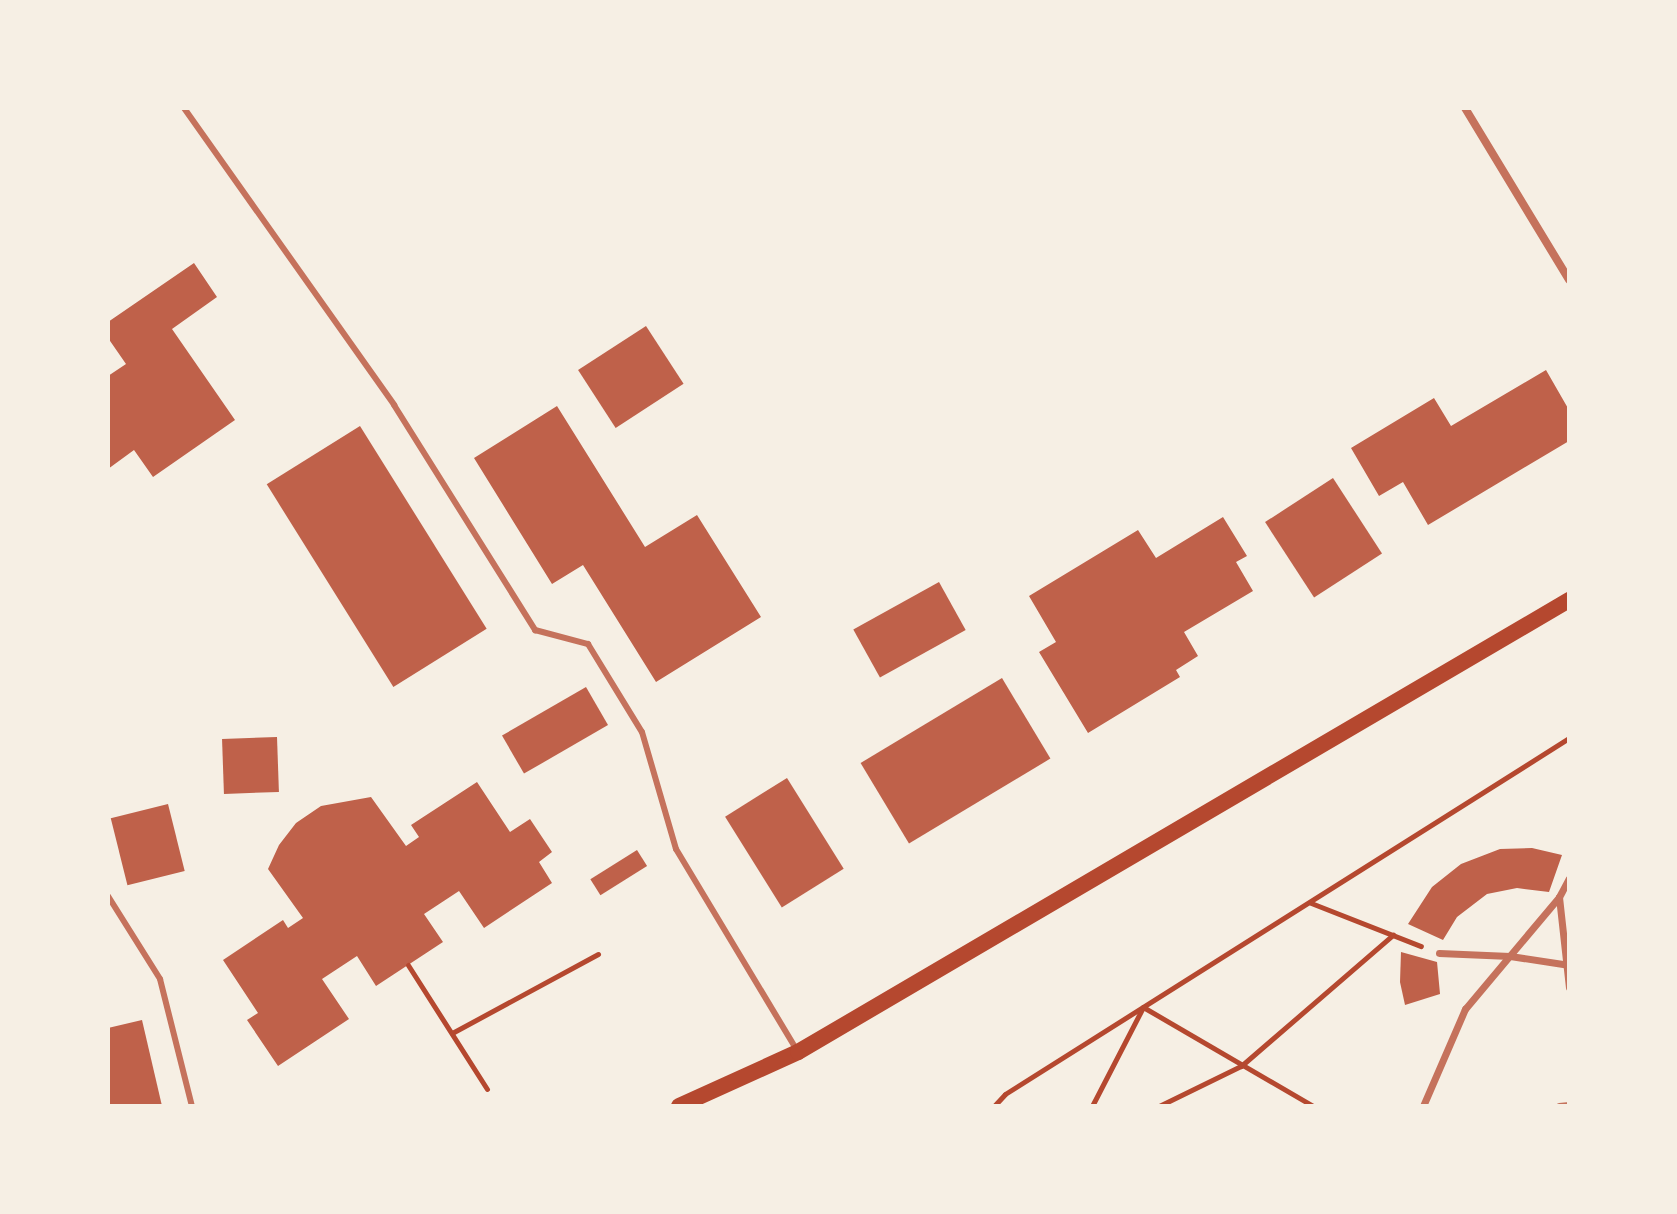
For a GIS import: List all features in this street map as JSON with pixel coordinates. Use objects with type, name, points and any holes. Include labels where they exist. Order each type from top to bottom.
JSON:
[{"type":"main road","points":[[679,1106],[798,1052],[1569,600]]},
{"type":"street","points":[[1465,108],[1569,280]]},
{"type":"street","points":[[1423,1106],[1465,1009],[1559,897],[1569,878]]},
{"type":"street","points":[[1559,897],[1569,987]]},
{"type":"street","points":[[1439,953],[1510,956],[1568,965]]},
{"type":"street","points":[[1559,1106],[1569,1105]]},
{"type":"lane","points":[[184,108],[394,405],[535,630],[588,644],[642,732],[676,849],[798,1052]]},
{"type":"lane","points":[[108,896],[160,979],[192,1106]]},
{"type":"path","points":[[994,1106],[1005,1094],[1569,738]]},
{"type":"path","points":[[1310,902],[1439,953]]},
{"type":"path","points":[[1159,1106],[1241,1066],[1393,935]]},
{"type":"path","points":[[452,1033],[598,954]]},
{"type":"path","points":[[408,965],[487,1089]]},
{"type":"path","points":[[1143,1007],[1313,1106]]},
{"type":"path","points":[[1092,1106],[1143,1007]]},
{"type":"building","points":[[194,263],[217,297],[172,329],[235,420],[153,477],[134,450],[108,469],[108,376],[126,364],[108,338],[108,322]]},
{"type":"building","points":[[646,326],[684,384],[616,428],[578,370]]},
{"type":"building","points":[[1546,370],[1569,410],[1569,441],[1428,525],[1403,482],[1379,496],[1351,448],[1434,398],[1451,426]]},
{"type":"building","points":[[557,406],[645,547],[697,515],[761,617],[656,682],[583,565],[552,584],[474,458]]},
{"type":"building","points":[[360,426],[487,629],[393,687],[267,484]]},
{"type":"building","points":[[1333,478],[1382,553],[1314,598],[1265,522]]},
{"type":"building","points":[[1223,517],[1247,556],[1236,562],[1253,591],[1184,632],[1198,656],[1176,670],[1180,677],[1088,733],[1039,652],[1056,642],[1029,596],[1138,530],[1156,558]]},
{"type":"building","points":[[939,582],[966,630],[880,678],[853,630]]},
{"type":"building","points":[[1002,678],[1050,759],[909,844],[861,763]]},
{"type":"building","points":[[586,687],[608,725],[524,774],[502,736]]},
{"type":"building","points":[[277,737],[279,792],[224,794],[222,739]]},
{"type":"building","points":[[787,778],[844,869],[782,907],[725,817]]},
{"type":"building","points":[[477,782],[510,832],[530,819],[552,852],[539,862],[552,883],[484,928],[459,891],[424,914],[443,942],[376,986],[357,956],[322,979],[349,1019],[278,1066],[247,1020],[258,1013],[223,960],[283,920],[288,928],[303,918],[268,869],[279,845],[296,823],[321,806],[371,797],[406,846],[419,837],[411,825]]},
{"type":"building","points":[[168,804],[185,871],[127,885],[111,818]]},
{"type":"building","points":[[1532,848],[1562,855],[1549,892],[1517,888],[1487,894],[1457,917],[1443,940],[1408,924],[1432,887],[1461,864],[1500,849]]},
{"type":"building","points":[[637,850],[647,866],[600,895],[590,879]]},
{"type":"building","points":[[1401,952],[1437,962],[1440,994],[1405,1005],[1400,982]]},
{"type":"building","points":[[142,1020],[162,1106],[108,1106],[108,1028]]}]
